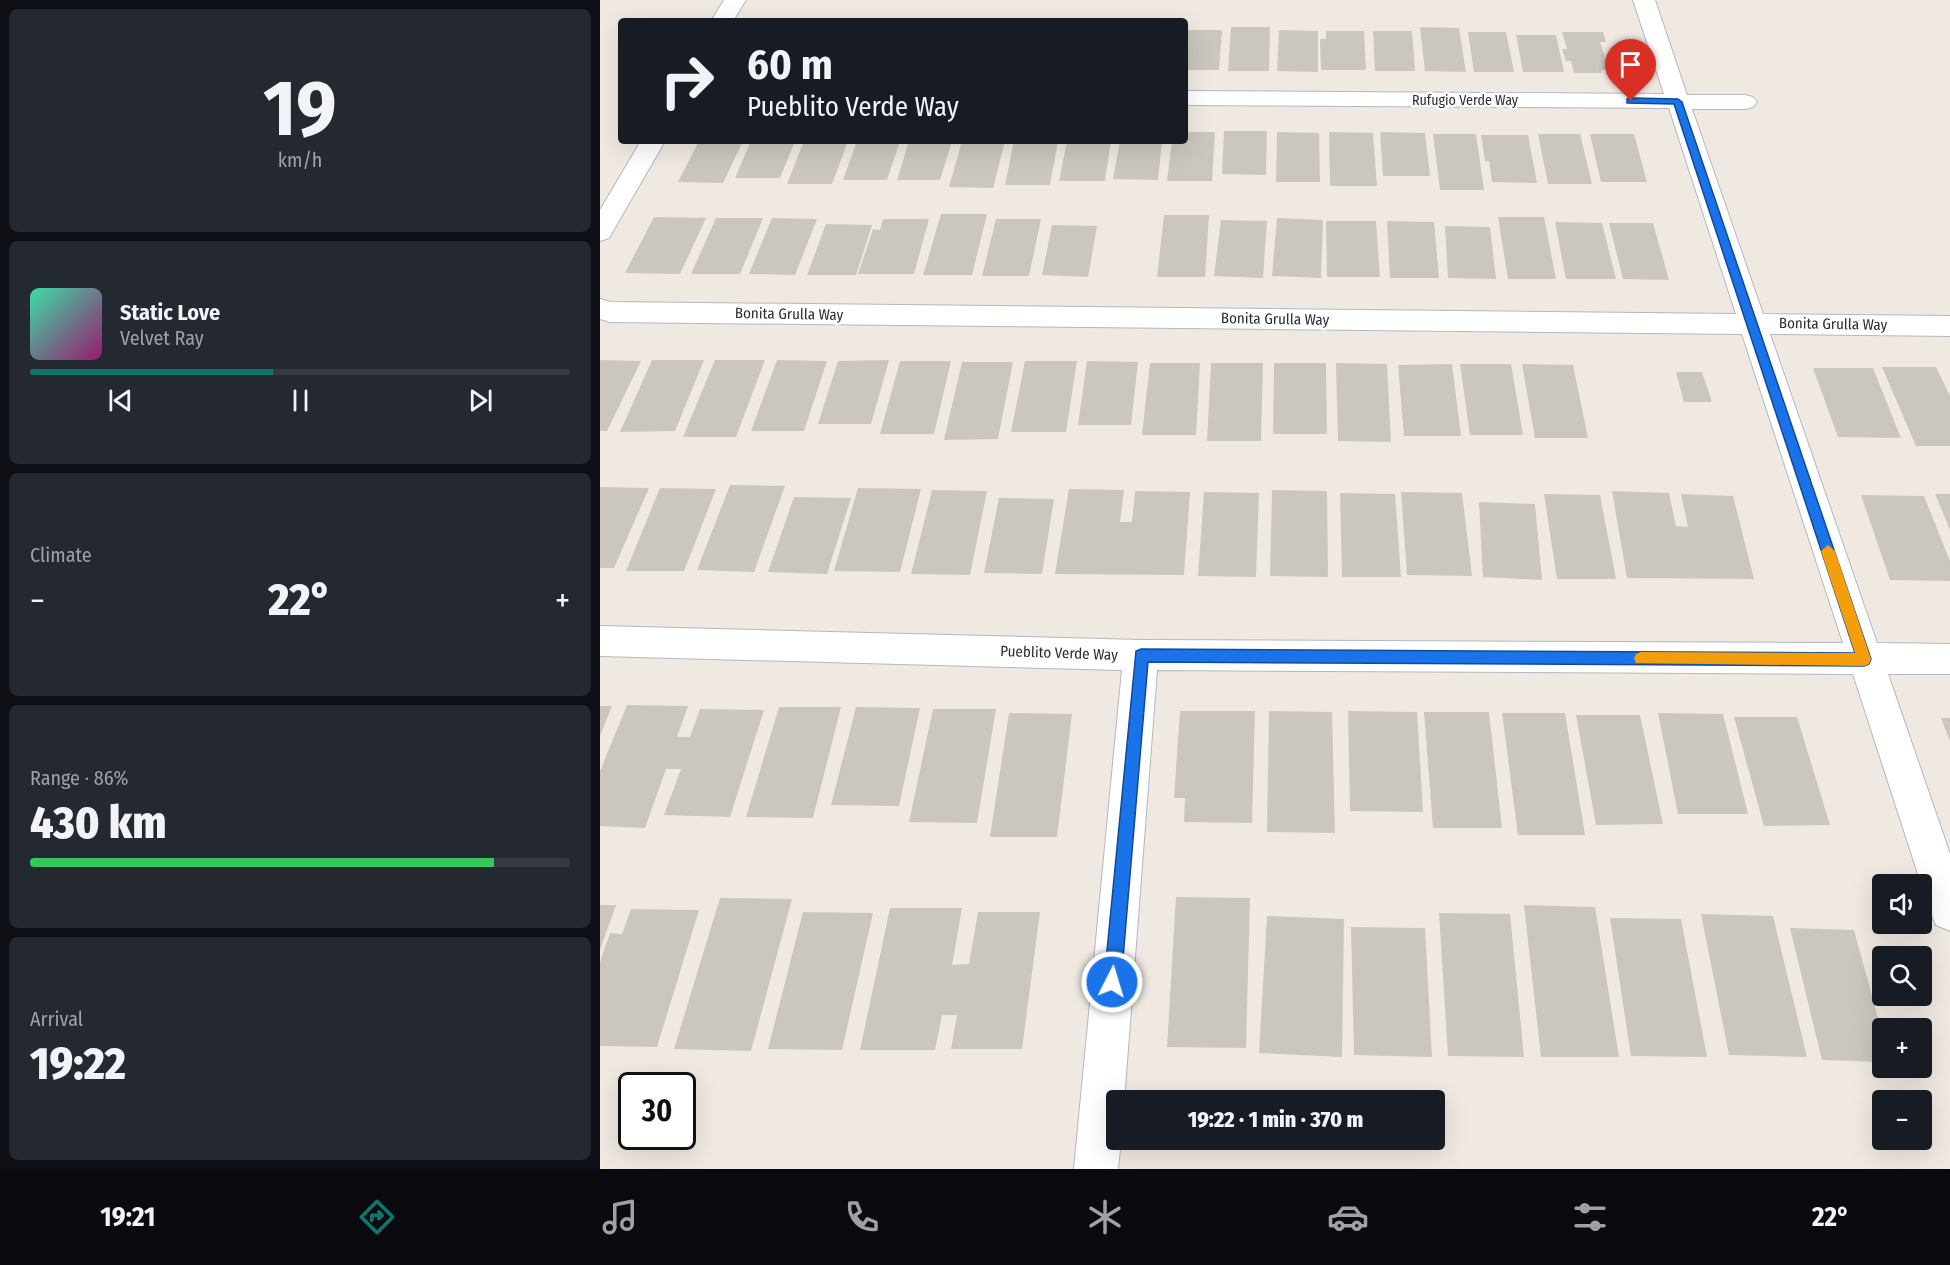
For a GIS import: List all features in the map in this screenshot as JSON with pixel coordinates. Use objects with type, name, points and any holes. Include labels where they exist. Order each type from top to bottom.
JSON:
[{"type":"street","points":[[724,18],[735,0]]},
{"type":"street","points":[[1644,0],[1950,911]]},
{"type":"street","name":"Rufugio Verde Way","points":[[1188,98],[1745,102]]},
{"type":"street","points":[[600,232],[651,144]]},
{"type":"street","name":"Bonita Grulla Way","points":[[600,309],[622,313],[1950,326]]},
{"type":"street","name":"Pueblito Verde Way","points":[[600,641],[1141,656],[1950,659]]},
{"type":"street","points":[[1096,1169],[1141,656]]},
{"type":"building","points":[[1231,27],[1270,27],[1269,71],[1228,71]]},
{"type":"building","points":[[1420,27],[1459,28],[1466,72],[1425,71]]},
{"type":"building","points":[[1188,30],[1222,30],[1219,70],[1188,70]]},
{"type":"building","points":[[1279,30],[1318,31],[1318,72],[1277,71]]},
{"type":"building","points":[[1326,31],[1364,31],[1366,70],[1321,70],[1320,39],[1326,39]]},
{"type":"building","points":[[1373,31],[1412,31],[1415,71],[1375,71]]},
{"type":"building","points":[[1468,32],[1506,32],[1514,72],[1474,72]]},
{"type":"building","points":[[1562,32],[1603,32],[1606,42],[1600,42],[1609,70],[1601,70],[1602,73],[1574,73],[1571,61],[1566,61],[1562,49],[1567,49]]},
{"type":"building","points":[[1516,35],[1556,35],[1564,72],[1523,72]]},
{"type":"building","points":[[1224,131],[1267,131],[1266,175],[1222,174]]},
{"type":"building","points":[[1188,132],[1215,132],[1212,181],[1167,181],[1172,144],[1188,144]]},
{"type":"building","points":[[1277,132],[1319,133],[1320,182],[1276,182]]},
{"type":"building","points":[[1329,132],[1373,133],[1377,186],[1330,186]]},
{"type":"building","points":[[1380,132],[1425,133],[1430,176],[1383,176]]},
{"type":"building","points":[[1433,134],[1476,134],[1484,190],[1440,190]]},
{"type":"building","points":[[1538,134],[1580,134],[1592,184],[1548,184]]},
{"type":"building","points":[[1590,134],[1634,134],[1647,182],[1601,182]]},
{"type":"building","points":[[1481,135],[1528,135],[1537,183],[1492,182],[1489,161],[1485,161]]},
{"type":"building","points":[[697,144],[742,144],[723,183],[678,182]]},
{"type":"building","points":[[750,144],[794,144],[780,178],[735,178]]},
{"type":"building","points":[[803,144],[847,144],[832,184],[787,184]]},
{"type":"building","points":[[856,144],[899,144],[887,180],[843,180]]},
{"type":"building","points":[[908,144],[951,144],[940,180],[897,180]]},
{"type":"building","points":[[961,144],[1004,144],[993,188],[949,187]]},
{"type":"building","points":[[1013,144],[1057,144],[1050,185],[1005,185]]},
{"type":"building","points":[[1066,144],[1111,144],[1105,181],[1059,181]]},
{"type":"building","points":[[1119,144],[1162,144],[1158,180],[1113,179]]},
{"type":"building","points":[[941,214],[987,214],[972,275],[923,275]]},
{"type":"building","points":[[1164,215],[1209,215],[1205,277],[1157,277]]},
{"type":"building","points":[[654,217],[706,218],[680,274],[625,273]]},
{"type":"building","points":[[1498,217],[1544,217],[1556,279],[1508,279]]},
{"type":"building","points":[[716,218],[763,218],[740,274],[691,274]]},
{"type":"building","points":[[772,218],[817,219],[795,275],[749,274]]},
{"type":"building","points":[[1277,218],[1323,220],[1321,278],[1272,276]]},
{"type":"building","points":[[883,219],[929,219],[914,274],[858,274],[873,229],[880,230]]},
{"type":"building","points":[[996,219],[1041,219],[1029,276],[982,276]]},
{"type":"building","points":[[1221,220],[1267,221],[1263,278],[1214,276]]},
{"type":"building","points":[[1326,221],[1376,221],[1380,277],[1327,277]]},
{"type":"building","points":[[1387,221],[1434,222],[1439,278],[1390,278]]},
{"type":"building","points":[[1555,222],[1602,223],[1616,279],[1566,279]]},
{"type":"building","points":[[1609,223],[1653,223],[1669,280],[1623,279]]},
{"type":"building","points":[[826,224],[872,225],[856,275],[807,275]]},
{"type":"building","points":[[1052,225],[1097,226],[1088,277],[1042,275]]},
{"type":"building","points":[[1445,226],[1490,227],[1496,279],[1448,278]]},
{"type":"building","points":[[600,360],[641,361],[607,431],[600,431]]},
{"type":"building","points":[[652,360],[704,360],[675,431],[620,432]]},
{"type":"building","points":[[715,360],[765,360],[736,437],[683,437]]},
{"type":"building","points":[[777,360],[827,361],[804,431],[751,431]]},
{"type":"building","points":[[889,360],[871,424],[818,424],[838,361]]},
{"type":"building","points":[[900,361],[951,361],[934,434],[880,434]]},
{"type":"building","points":[[1025,361],[1077,361],[1066,432],[1011,432]]},
{"type":"building","points":[[1087,361],[1138,362],[1131,425],[1078,425]]},
{"type":"building","points":[[962,362],[1013,362],[998,439],[944,440]]},
{"type":"building","points":[[1150,363],[1200,363],[1196,435],[1142,435]]},
{"type":"building","points":[[1211,363],[1263,363],[1261,441],[1207,441]]},
{"type":"building","points":[[1274,363],[1326,363],[1327,434],[1273,434]]},
{"type":"building","points":[[1336,363],[1387,364],[1391,442],[1338,441]]},
{"type":"building","points":[[1452,364],[1461,436],[1404,436],[1398,365]]},
{"type":"building","points":[[1460,364],[1511,364],[1523,435],[1470,435]]},
{"type":"building","points":[[1522,364],[1573,365],[1588,438],[1535,438]]},
{"type":"building","points":[[1882,367],[1936,367],[1950,396],[1950,446],[1916,446]]},
{"type":"building","points":[[1813,368],[1873,368],[1901,438],[1838,437]]},
{"type":"building","points":[[1676,372],[1702,372],[1712,402],[1684,402]]},
{"type":"building","points":[[730,485],[785,486],[754,572],[697,570]]},
{"type":"building","points":[[600,487],[649,488],[614,568],[600,568]]},
{"type":"building","points":[[660,488],[716,489],[684,571],[626,571]]},
{"type":"building","points":[[858,488],[921,489],[900,572],[834,571]]},
{"type":"building","points":[[1069,489],[1124,490],[1120,522],[1132,522],[1135,491],[1190,492],[1184,575],[1055,574]]},
{"type":"building","points":[[932,490],[987,491],[970,575],[911,574]]},
{"type":"building","points":[[1272,490],[1327,491],[1328,577],[1270,576]]},
{"type":"building","points":[[1612,491],[1669,493],[1676,526],[1688,527],[1681,494],[1733,496],[1754,579],[1627,578]]},
{"type":"building","points":[[1204,492],[1259,493],[1256,577],[1198,576]]},
{"type":"building","points":[[1401,492],[1462,493],[1472,576],[1407,575]]},
{"type":"building","points":[[1340,493],[1395,494],[1401,577],[1342,577]]},
{"type":"building","points":[[1544,494],[1600,495],[1616,579],[1557,579]]},
{"type":"building","points":[[1935,494],[1950,494],[1950,530]]},
{"type":"building","points":[[1861,495],[1924,496],[1950,561],[1950,581],[1890,580]]},
{"type":"building","points":[[794,497],[851,498],[827,574],[768,572]]},
{"type":"building","points":[[999,498],[1054,499],[1042,574],[984,573]]},
{"type":"building","points":[[1479,502],[1535,504],[1542,580],[1483,577]]},
{"type":"building","points":[[627,705],[688,706],[677,737],[690,737],[700,709],[764,710],[730,817],[664,815],[681,769],[666,769],[645,828],[600,826],[600,771]]},
{"type":"building","points":[[600,706],[612,706],[600,736]]},
{"type":"building","points":[[779,707],[841,707],[813,818],[746,817]]},
{"type":"building","points":[[856,707],[920,708],[899,806],[831,805]]},
{"type":"building","points":[[933,709],[996,709],[977,823],[909,822]]},
{"type":"building","points":[[1180,711],[1255,711],[1252,823],[1184,822],[1185,798],[1174,798]]},
{"type":"building","points":[[1269,711],[1332,712],[1335,833],[1267,832]]},
{"type":"building","points":[[1348,711],[1417,712],[1423,812],[1350,811]]},
{"type":"building","points":[[1424,712],[1489,712],[1502,828],[1433,828]]},
{"type":"building","points":[[1009,713],[1072,714],[1057,837],[990,837]]},
{"type":"building","points":[[1502,713],[1565,713],[1585,835],[1518,835]]},
{"type":"building","points":[[1658,713],[1723,714],[1748,814],[1678,814]]},
{"type":"building","points":[[1576,715],[1640,715],[1663,824],[1596,825]]},
{"type":"building","points":[[1734,717],[1797,717],[1830,825],[1764,826]]},
{"type":"building","points":[[1941,718],[1950,718],[1950,741]]},
{"type":"building","points":[[1176,897],[1250,898],[1246,1048],[1167,1047]]},
{"type":"building","points":[[720,898],[792,899],[751,1051],[674,1049]]},
{"type":"building","points":[[600,905],[616,905],[600,950]]},
{"type":"building","points":[[1524,905],[1595,907],[1619,1057],[1541,1057]]},
{"type":"building","points":[[890,908],[962,908],[952,965],[969,964],[978,912],[1040,912],[1022,1049],[951,1049],[957,1015],[942,1015],[935,1050],[860,1050]]},
{"type":"building","points":[[631,909],[699,910],[657,1047],[600,1046],[600,962],[610,933],[622,934]]},
{"type":"building","points":[[803,912],[873,913],[842,1050],[768,1049]]},
{"type":"building","points":[[1439,913],[1510,914],[1524,1057],[1448,1056]]},
{"type":"building","points":[[1701,914],[1773,916],[1807,1057],[1729,1055]]},
{"type":"building","points":[[1267,916],[1344,919],[1342,1057],[1259,1053]]},
{"type":"building","points":[[1610,918],[1681,919],[1707,1057],[1631,1056]]},
{"type":"building","points":[[1351,927],[1425,928],[1432,1057],[1354,1055]]},
{"type":"building","points":[[1790,928],[1854,930],[1872,996],[1872,1006],[1875,1006],[1878,1018],[1872,1018],[1872,1062],[1822,1060]]},
{"type":"slow traffic","points":[[1641,658],[1864,659],[1828,551]]},
{"type":"route","points":[[1112,982],[1141,656],[1864,659],[1678,102],[1631,101]]}]
